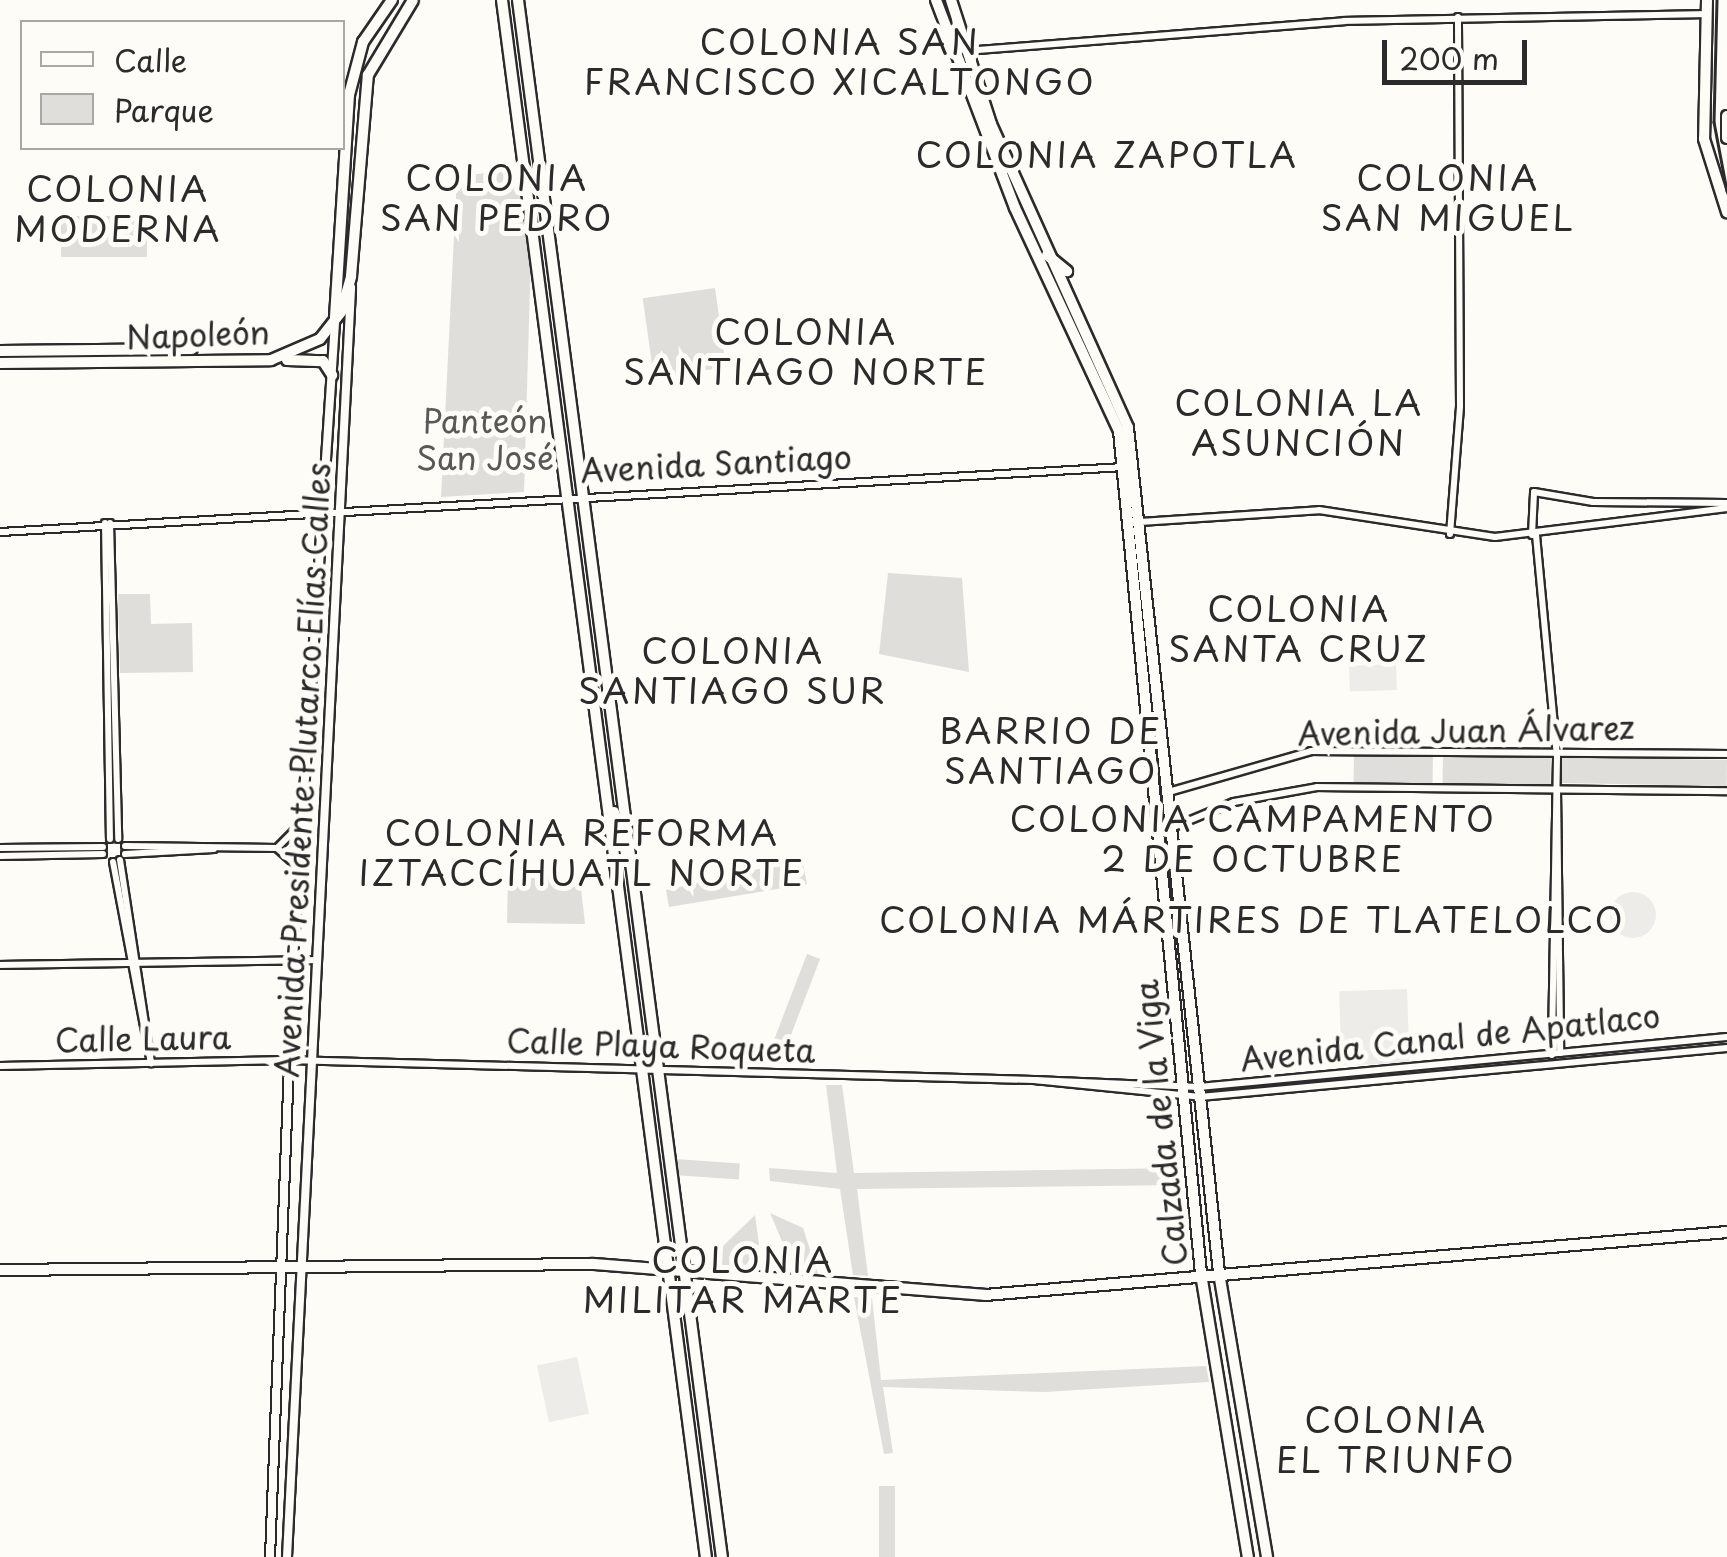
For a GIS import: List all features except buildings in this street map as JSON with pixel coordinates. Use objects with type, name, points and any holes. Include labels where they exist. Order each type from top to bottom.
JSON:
[{"type":"main road","name":"Avenida Presidente Plutarco Elías Calles","points":[[345,148],[348,96],[364,42],[392,0]]},
{"type":"main road","name":"Avenida Presidente Plutarco Elías Calles","points":[[287,1557],[363,95],[382,40],[413,0]]},
{"type":"main road","points":[[502,0],[706,1557]]},
{"type":"main road","points":[[518,0],[722,1557]]},
{"type":"main road","name":"Calzada de la Viga","points":[[936,0],[1048,255],[1130,466],[1140,522],[1150,650],[1170,792],[1219,1273],[1267,1557]]},
{"type":"main road","name":"Calzada de la Viga","points":[[951,0],[959,52],[1094,367]]},
{"type":"main road","points":[[1707,0],[1704,140],[1727,212]]},
{"type":"main road","points":[[1727,116],[1727,138]]},
{"type":"main road","name":"Avenida Presidente Plutarco Elías Calles","points":[[270,1557],[293,960],[345,150]]},
{"type":"main road","points":[[1048,255],[1068,271]]},
{"type":"main road","points":[[335,322],[352,276]]},
{"type":"main road","name":"Napoleón","points":[[0,362],[271,360],[310,347],[335,322]]},
{"type":"main road","name":"Napoleón","points":[[0,351],[192,349]]},
{"type":"main road","points":[[271,360],[324,361],[332,375]]},
{"type":"main road","name":"Calzada de la Viga","points":[[1130,466],[1134,651],[1180,1084],[1201,1274],[1248,1557]]},
{"type":"main road","points":[[1134,651],[1150,650]]},
{"type":"main road","points":[[604,778],[636,887]]},
{"type":"main road","points":[[1190,1168],[1210,1166]]},
{"type":"main road","points":[[0,1270],[669,1268],[986,1294],[1727,1232]]},
{"type":"main road","points":[[1228,1448],[1246,1446]]},
{"type":"street","points":[[959,52],[1458,17],[1707,14]]},
{"type":"street","points":[[1450,534],[1460,406],[1458,17]]},
{"type":"street","name":"Avenida Santiago","points":[[0,532],[1130,466]]},
{"type":"street","points":[[1556,1056],[1557,789],[1552,694],[1534,535],[1534,492],[1624,502],[1702,501],[1727,505]]},
{"type":"street","points":[[1617,522],[1624,502]]},
{"type":"street","points":[[1140,522],[1319,510],[1450,534],[1534,535],[1716,511],[1727,505]]},
{"type":"street","points":[[108,523],[114,839],[121,855],[125,907],[150,1064]]},
{"type":"street","points":[[1416,532],[1428,530]]},
{"type":"street","name":"Avenida Juan Álvarez","points":[[1151,797],[1311,751],[1727,754]]},
{"type":"street","name":"Avenida Juan Álvarez","points":[[1155,835],[1234,802],[1317,788],[1727,790]]},
{"type":"street","points":[[276,848],[301,824]]},
{"type":"street","points":[[0,856],[103,850],[114,839]]},
{"type":"street","points":[[0,848],[103,850],[121,855],[276,848],[298,867]]},
{"type":"street","points":[[0,964],[318,960]]},
{"type":"street","name":"Avenida Canal de Apatlaco","points":[[1180,1084],[1199,1092],[1727,1037]]},
{"type":"street","name":"Avenida Canal de Apatlaco","points":[[1556,1056],[1727,1048]]},
{"type":"street","name":"Calle Playa Roqueta","points":[[288,1060],[1180,1084]]},
{"type":"street","name":"Calle Laura","points":[[0,1066],[288,1060]]},
{"type":"shaded area","points":[[1396,664],[1397,690],[1350,692],[1349,666]]},
{"type":"shaded area","points":[[1633,892],[1649,899],[1656,915],[1649,931],[1633,938],[1617,931],[1610,915],[1617,899]]},
{"type":"shaded area","points":[[1407,989],[1410,1063],[1342,1065],[1339,991]]},
{"type":"shaded area","points":[[577,1357],[589,1414],[549,1422],[537,1366]]},
{"type":"green space","name":"Panteón San José","points":[[519,170],[531,253],[524,492],[441,497],[457,176]]},
{"type":"green space","points":[[61,216],[147,216],[147,257],[61,257]]},
{"type":"green space","points":[[715,288],[726,367],[654,377],[643,298]]},
{"type":"green space","points":[[888,573],[962,578],[969,672],[879,654]]},
{"type":"green space","points":[[118,594],[150,594],[151,624],[192,623],[193,672],[120,673]]},
{"type":"green space","points":[[1354,755],[1433,756],[1432,784],[1354,783]]},
{"type":"green space","points":[[1443,756],[1551,758],[1550,786],[1443,784]]},
{"type":"green space","points":[[1561,757],[1727,760],[1727,786],[1561,783]]},
{"type":"green space","points":[[802,859],[807,884],[669,907],[666,890]]},
{"type":"green space","points":[[508,876],[580,880],[585,924],[507,923]]},
{"type":"green space","points":[[807,954],[820,959],[786,1048],[773,1043]]},
{"type":"green space","points":[[826,1085],[842,1085],[854,1173],[1179,1168],[1181,1185],[857,1189],[868,1276],[853,1275],[840,1189],[770,1181],[769,1168],[837,1173]]},
{"type":"green space","points":[[675,1159],[740,1164],[739,1179],[674,1175]]},
{"type":"green space","points":[[770,1213],[803,1228],[819,1277],[796,1274]]},
{"type":"green space","points":[[755,1215],[759,1244],[743,1270],[722,1268],[723,1246]]},
{"type":"green space","points":[[854,1297],[872,1298],[881,1380],[1206,1366],[1209,1382],[1044,1392],[883,1387],[893,1453],[884,1454]]},
{"type":"green space","points":[[879,1486],[895,1486],[895,1557],[879,1557]]},
{"type":"railway","points":[[1717,0],[1714,122],[1727,191]]},
{"type":"district","name":"COLONIA SAN FRANCISCO XICALTONGO","points":[[840,61]]},
{"type":"district","name":"COLONIA ZAPOTLA","points":[[1107,154]]},
{"type":"district","name":"COLONIA SAN PEDRO","points":[[497,197]]},
{"type":"district","name":"COLONIA SAN MIGUEL","points":[[1448,197]]},
{"type":"district","name":"COLONIA MODERNA","points":[[118,208]]},
{"type":"district","name":"COLONIA SANTIAGO NORTE","points":[[806,351]]},
{"type":"district","name":"COLONIA LA ASUNCIÓN","points":[[1299,422]]},
{"type":"district","name":"COLONIA SANTA CRUZ","points":[[1299,628]]},
{"type":"district","name":"COLONIA SANTIAGO SUR","points":[[733,670]]},
{"type":"district","name":"BARRIO DE SANTIAGO","points":[[1051,750]]},
{"type":"district","name":"COLONIA CAMPAMENTO 2 DE OCTUBRE","points":[[1253,838]]},
{"type":"district","name":"COLONIA REFORMA IZTACCÍHUATL NORTE","points":[[582,852]]},
{"type":"district","name":"COLONIA MÁRTIRES DE TLATELOLCO","points":[[1252,919]]},
{"type":"district","name":"COLONIA MILITAR MARTE","points":[[743,1279]]},
{"type":"district","name":"COLONIA EL TRIUNFO","points":[[1396,1439]]}]
